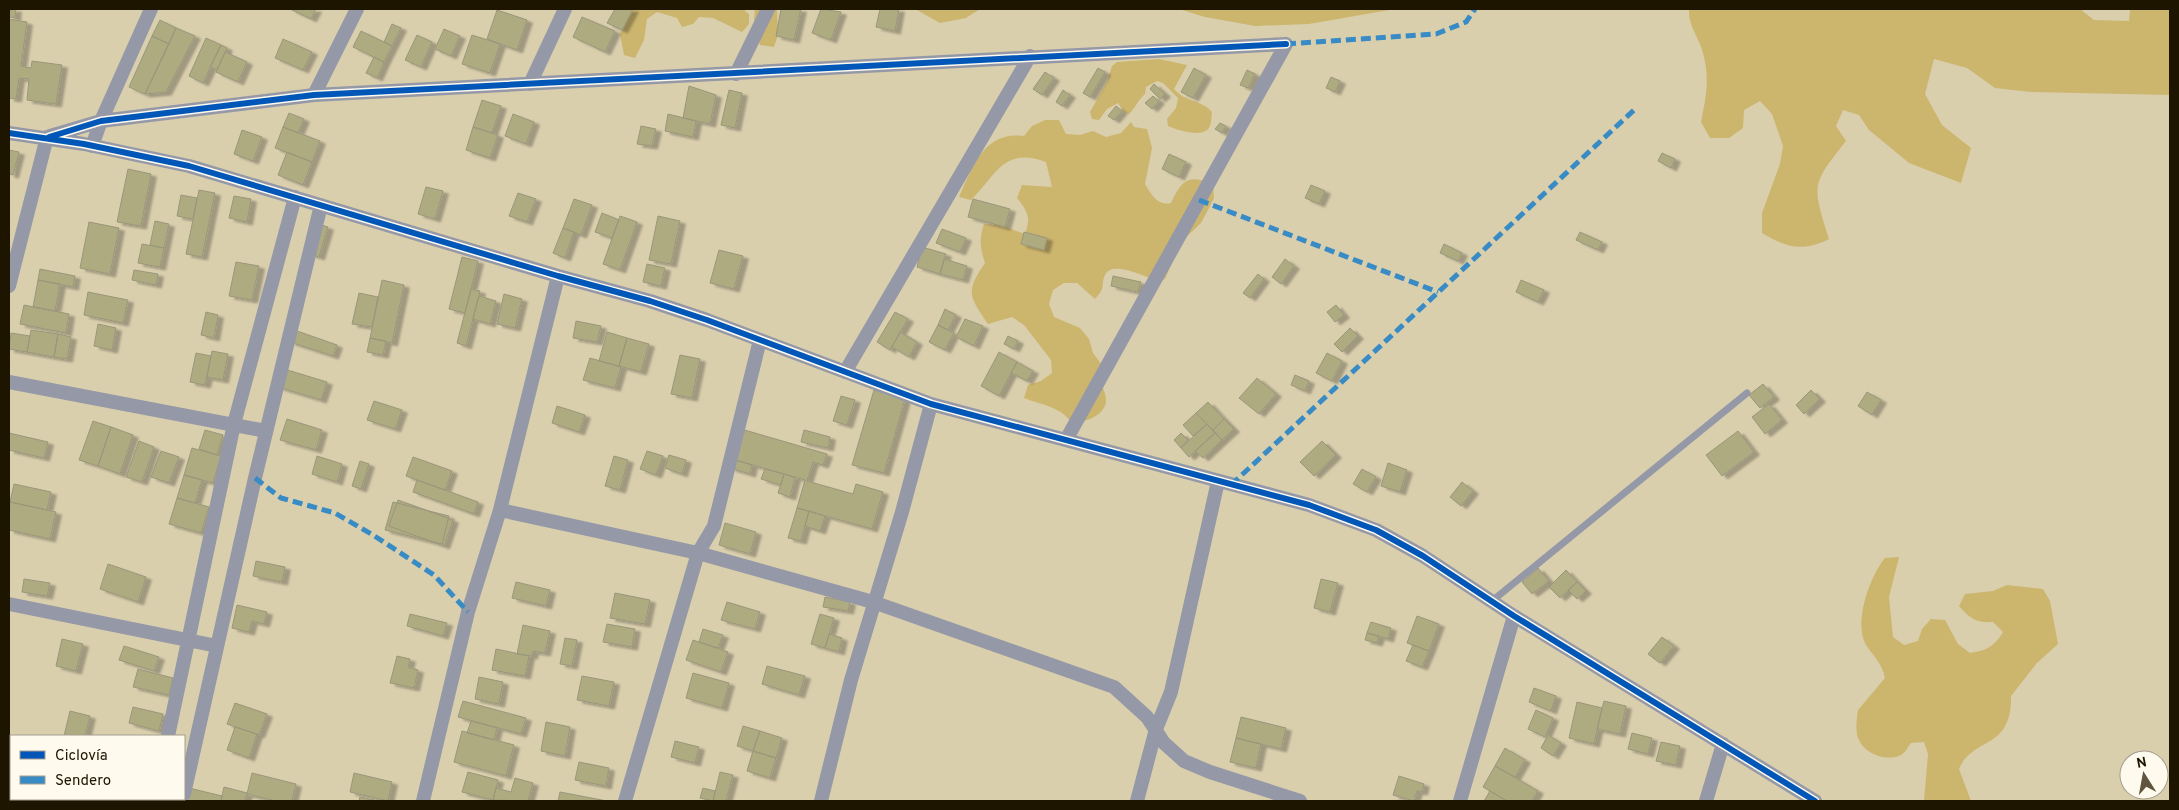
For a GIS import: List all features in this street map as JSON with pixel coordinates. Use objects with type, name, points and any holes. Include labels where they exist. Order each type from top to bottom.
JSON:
[{"type":"street","points":[[92,146],[101,121],[151,9]]},
{"type":"street","points":[[314,96],[357,9]]},
{"type":"street","points":[[530,84],[565,9]]},
{"type":"street","points":[[736,74],[768,9]]},
{"type":"street","points":[[47,137],[101,121],[314,96],[736,74],[1030,56],[1286,44],[1066,440]]},
{"type":"street","points":[[845,372],[1030,56]]},
{"type":"street","points":[[9,133],[47,137],[189,166],[558,276],[650,301],[931,404],[1309,505],[1376,530],[1423,556],[1514,616],[1816,801]]},
{"type":"street","points":[[9,286],[47,137]]},
{"type":"street","points":[[168,735],[234,424],[295,197]]},
{"type":"street","points":[[185,790],[266,432],[321,205]]},
{"type":"street","points":[[423,801],[468,612],[500,510],[558,276]]},
{"type":"street","points":[[625,801],[698,553],[714,526],[760,340]]},
{"type":"street","points":[[9,382],[234,424],[266,432]]},
{"type":"street","points":[[821,801],[851,680],[873,602],[902,512],[931,404]]},
{"type":"street","points":[[1137,801],[1156,729],[1171,692],[1218,481]]},
{"type":"street","points":[[500,510],[698,553],[873,602],[1114,687],[1148,716],[1164,743],[1184,761],[1210,772],[1300,801]]},
{"type":"street","points":[[9,604],[217,646]]},
{"type":"street","points":[[1460,801],[1514,616]]},
{"type":"street","points":[[1706,801],[1723,744]]},
{"type":"street","points":[[825,785],[829,801]]},
{"type":"lane","points":[[1492,601],[1746,393]]},
{"type":"shaded area","points":[[628,9],[743,9],[749,14],[749,24],[742,32],[713,18],[699,17],[693,24],[682,27],[677,18],[657,12],[647,19],[644,40],[635,58],[624,55],[620,34],[628,18]]},
{"type":"shaded area","points":[[755,9],[777,9],[778,35],[774,47],[760,45],[754,20]]},
{"type":"shaded area","points":[[915,9],[980,9],[966,18],[940,23]]},
{"type":"shaded area","points":[[1179,9],[1395,9],[1309,24],[1255,26],[1205,17]]},
{"type":"shaded area","points":[[1689,9],[2080,9],[2094,20],[2129,21],[2130,9],[2170,9],[2170,95],[2031,92],[1995,88],[1967,68],[1934,59],[1925,94],[1942,125],[1971,148],[1961,183],[1909,163],[1869,130],[1859,115],[1843,110],[1836,126],[1846,141],[1826,167],[1818,186],[1820,207],[1829,239],[1811,246],[1795,247],[1779,242],[1762,233],[1762,213],[1780,164],[1783,146],[1772,114],[1760,101],[1744,110],[1743,128],[1729,138],[1710,138],[1701,122],[1707,80],[1705,62],[1690,21]]},
{"type":"shaded area","points":[[1159,59],[1187,65],[1174,89],[1212,112],[1211,124],[1207,130],[1194,133],[1168,126],[1167,119],[1176,108],[1178,98],[1163,83],[1157,81],[1146,87],[1145,94],[1129,114],[1124,112],[1118,103],[1107,109],[1099,120],[1092,119],[1090,112],[1107,82],[1112,66],[1117,62]]},
{"type":"shaded area","points":[[1045,120],[1059,120],[1066,134],[1080,135],[1093,131],[1106,137],[1121,133],[1131,122],[1134,127],[1147,129],[1152,148],[1145,184],[1155,199],[1162,203],[1171,203],[1179,189],[1187,181],[1197,180],[1213,184],[1214,198],[1208,210],[1201,223],[1181,242],[1165,279],[1159,282],[1130,271],[1115,269],[1105,275],[1102,289],[1095,299],[1077,283],[1064,283],[1053,290],[1049,304],[1054,317],[1080,328],[1089,339],[1093,353],[1102,365],[1101,379],[1106,398],[1105,406],[1093,418],[1075,422],[1070,421],[1061,412],[1049,406],[1024,398],[1028,385],[1041,381],[1052,373],[1051,360],[1024,325],[1012,317],[988,324],[973,300],[972,294],[974,281],[985,263],[981,243],[984,224],[999,225],[1025,234],[1028,219],[1024,207],[1017,198],[1022,185],[1052,187],[1046,162],[1031,158],[1020,158],[1010,161],[994,173],[971,200],[959,197],[975,163],[990,145],[999,139],[1010,136],[1024,136],[1032,126]]},
{"type":"shaded area","points":[[1899,557],[1889,597],[1893,637],[1904,645],[1918,641],[1922,629],[1931,619],[1945,620],[1958,644],[1970,653],[1981,651],[1997,641],[2003,632],[1993,622],[1978,621],[1970,617],[1959,606],[1965,594],[1993,591],[2007,585],[2043,589],[2050,601],[2058,644],[2037,663],[2011,696],[2010,714],[1999,735],[1973,751],[1959,769],[1971,801],[1924,801],[1928,754],[1924,742],[1911,743],[1902,754],[1889,758],[1870,752],[1861,744],[1857,735],[1858,710],[1885,678],[1880,664],[1866,645],[1862,636],[1862,613],[1865,600],[1874,576],[1885,558]]},
{"type":"building","points":[[9,9],[16,9],[15,18],[9,17]]},
{"type":"building","points":[[290,9],[316,9],[311,19]]},
{"type":"building","points":[[615,9],[633,9],[622,30],[607,23]]},
{"type":"building","points":[[781,9],[801,9],[794,40],[776,36]]},
{"type":"building","points":[[821,9],[841,12],[831,40],[812,33]]},
{"type":"building","points":[[880,9],[899,9],[895,31],[876,27]]},
{"type":"building","points":[[497,10],[527,20],[517,50],[487,39]]},
{"type":"building","points":[[582,17],[615,31],[605,52],[573,37]]},
{"type":"building","points":[[9,19],[27,22],[21,66],[31,68],[32,61],[62,65],[56,104],[27,100],[29,79],[19,78],[16,99],[9,98]]},
{"type":"building","points":[[160,20],[176,28],[169,44],[152,36]]},
{"type":"building","points":[[392,24],[401,28],[392,46],[384,42]]},
{"type":"building","points":[[176,28],[195,36],[166,92],[145,94]]},
{"type":"building","points":[[444,29],[460,36],[451,56],[435,49]]},
{"type":"building","points":[[361,31],[392,46],[384,62],[353,47]]},
{"type":"building","points":[[417,35],[432,42],[421,67],[405,60]]},
{"type":"building","points":[[472,35],[500,44],[490,73],[462,64]]},
{"type":"building","points":[[152,36],[169,44],[145,94],[129,87]]},
{"type":"building","points":[[206,38],[221,45],[203,83],[189,76]]},
{"type":"building","points":[[283,39],[312,52],[303,70],[275,58]]},
{"type":"building","points":[[221,45],[227,48],[217,70],[210,67]]},
{"type":"building","points":[[225,52],[247,62],[238,82],[216,72]]},
{"type":"building","points":[[374,57],[384,62],[377,78],[366,73]]},
{"type":"building","points":[[1098,68],[1105,72],[1090,97],[1083,93]]},
{"type":"building","points":[[1194,68],[1206,75],[1193,98],[1181,92]]},
{"type":"building","points":[[1247,70],[1255,74],[1248,88],[1240,85]]},
{"type":"building","points":[[1045,72],[1054,78],[1042,95],[1033,89]]},
{"type":"building","points":[[1331,77],[1340,81],[1335,92],[1326,88]]},
{"type":"building","points":[[1154,84],[1165,94],[1160,99],[1150,89]]},
{"type":"building","points":[[689,86],[716,95],[710,124],[683,118]]},
{"type":"building","points":[[729,90],[742,93],[735,128],[721,125]]},
{"type":"building","points":[[1063,90],[1070,95],[1062,106],[1056,102]]},
{"type":"building","points":[[1153,96],[1159,101],[1152,109],[1145,103]]},
{"type":"building","points":[[482,100],[501,106],[492,133],[473,127]]},
{"type":"building","points":[[1116,106],[1122,111],[1114,120],[1108,116]]},
{"type":"building","points":[[289,113],[304,119],[298,133],[283,127]]},
{"type":"building","points":[[513,114],[534,122],[526,144],[505,136]]},
{"type":"building","points":[[668,114],[696,121],[693,137],[665,131]]},
{"type":"building","points":[[1220,123],[1226,126],[1222,133],[1215,129]]},
{"type":"building","points":[[641,126],[656,129],[652,146],[637,144]]},
{"type":"building","points":[[283,127],[320,141],[312,162],[275,148]]},
{"type":"building","points":[[473,127],[498,135],[490,158],[466,150]]},
{"type":"building","points":[[242,130],[262,137],[253,161],[234,154]]},
{"type":"building","points":[[9,150],[19,152],[13,175],[9,174]]},
{"type":"building","points":[[287,152],[312,162],[303,185],[278,175]]},
{"type":"building","points":[[1662,153],[1675,159],[1671,168],[1658,161]]},
{"type":"building","points":[[1169,154],[1186,162],[1179,177],[1162,169]]},
{"type":"building","points":[[128,169],[151,174],[141,226],[117,222]]},
{"type":"building","points":[[1311,185],[1325,191],[1319,204],[1305,198]]},
{"type":"building","points":[[426,187],[443,191],[435,219],[418,214]]},
{"type":"building","points":[[199,190],[215,193],[202,257],[186,254]]},
{"type":"building","points":[[518,193],[536,199],[527,222],[509,216]]},
{"type":"building","points":[[181,195],[197,198],[193,219],[177,216]]},
{"type":"building","points":[[234,196],[251,199],[247,222],[229,218]]},
{"type":"building","points":[[574,199],[592,205],[581,235],[563,228]]},
{"type":"building","points":[[973,199],[1010,209],[1005,227],[968,217]]},
{"type":"building","points":[[602,213],[619,220],[612,238],[595,232]]},
{"type":"building","points":[[620,216],[637,222],[620,270],[603,264]]},
{"type":"building","points":[[658,216],[680,221],[671,264],[649,260]]},
{"type":"building","points":[[155,221],[169,224],[164,248],[150,245]]},
{"type":"building","points":[[89,222],[119,228],[110,274],[80,268]]},
{"type":"building","points":[[318,224],[328,227],[319,257],[310,254]]},
{"type":"building","points":[[563,228],[574,232],[565,258],[553,253]]},
{"type":"building","points":[[942,229],[966,238],[960,252],[936,243]]},
{"type":"building","points":[[1024,232],[1047,238],[1044,250],[1021,244]]},
{"type":"building","points":[[1580,232],[1602,242],[1598,250],[1576,240]]},
{"type":"building","points":[[142,244],[164,248],[160,267],[138,263]]},
{"type":"building","points":[[1444,244],[1462,253],[1458,261],[1440,253]]},
{"type":"building","points":[[922,247],[946,254],[940,274],[917,267]]},
{"type":"building","points":[[719,250],[743,256],[734,289],[710,283]]},
{"type":"building","points":[[462,257],[478,261],[465,313],[449,309]]},
{"type":"building","points":[[944,259],[967,266],[963,280],[940,274]]},
{"type":"building","points":[[1285,259],[1294,266],[1281,284],[1272,277]]},
{"type":"building","points":[[236,262],[259,266],[252,300],[229,296]]},
{"type":"building","points":[[647,264],[665,268],[661,286],[643,282]]},
{"type":"building","points":[[40,269],[75,276],[73,287],[38,280]]},
{"type":"building","points":[[134,270],[158,274],[156,285],[132,280]]},
{"type":"building","points":[[1258,274],[1264,279],[1250,298],[1243,293]]},
{"type":"building","points":[[1113,276],[1141,282],[1138,292],[1111,286]]},
{"type":"building","points":[[38,280],[60,284],[55,311],[33,307]]},
{"type":"building","points":[[382,280],[404,285],[392,343],[370,338]]},
{"type":"building","points":[[1521,280],[1544,290],[1538,302],[1516,292]]},
{"type":"building","points":[[471,289],[480,291],[466,346],[457,343]]},
{"type":"building","points":[[88,292],[128,300],[123,323],[84,315]]},
{"type":"building","points":[[359,293],[378,297],[372,327],[352,324]]},
{"type":"building","points":[[504,294],[522,299],[515,328],[497,324]]},
{"type":"building","points":[[479,296],[496,301],[490,324],[473,319]]},
{"type":"building","points":[[24,305],[69,314],[66,333],[20,324]]},
{"type":"building","points":[[1336,305],[1344,315],[1335,322],[1327,312]]},
{"type":"building","points":[[945,309],[956,315],[948,330],[938,325]]},
{"type":"building","points":[[206,312],[218,315],[214,338],[201,335]]},
{"type":"building","points":[[895,312],[908,319],[890,350],[877,342]]},
{"type":"building","points":[[965,319],[983,326],[974,346],[956,337]]},
{"type":"building","points":[[576,321],[601,326],[597,342],[573,338]]},
{"type":"building","points":[[98,324],[116,328],[112,350],[94,346]]},
{"type":"building","points":[[938,325],[954,333],[945,350],[929,342]]},
{"type":"building","points":[[1350,328],[1358,336],[1342,352],[1334,344]]},
{"type":"building","points":[[31,330],[58,334],[54,357],[27,352]]},
{"type":"building","points":[[294,330],[337,345],[333,356],[290,342]]},
{"type":"building","points":[[607,332],[627,338],[619,366],[599,361]]},
{"type":"building","points":[[900,332],[917,342],[909,357],[892,347]]},
{"type":"building","points":[[11,333],[30,336],[27,352],[9,349]]},
{"type":"building","points":[[58,334],[71,337],[67,359],[54,357]]},
{"type":"building","points":[[1008,336],[1018,341],[1014,349],[1004,344]]},
{"type":"building","points":[[370,338],[386,341],[383,355],[367,352]]},
{"type":"building","points":[[627,338],[649,344],[641,372],[619,366]]},
{"type":"building","points":[[212,351],[228,354],[223,380],[207,377]]},
{"type":"building","points":[[999,352],[1017,362],[999,396],[981,386]]},
{"type":"building","points":[[196,353],[211,356],[205,385],[190,382]]},
{"type":"building","points":[[1327,353],[1342,361],[1332,381],[1316,373]]},
{"type":"building","points":[[680,355],[700,359],[692,398],[671,394]]},
{"type":"building","points":[[590,358],[621,367],[615,388],[583,380]]},
{"type":"building","points":[[1017,362],[1033,371],[1027,381],[1011,373]]},
{"type":"building","points":[[284,369],[327,382],[321,400],[278,387]]},
{"type":"building","points":[[1295,375],[1309,381],[1305,391],[1291,385]]},
{"type":"building","points":[[1257,378],[1276,394],[1259,414],[1239,398]]},
{"type":"building","points":[[1763,384],[1774,397],[1760,408],[1749,395]]},
{"type":"building","points":[[874,390],[905,399],[884,473],[852,465]]},
{"type":"building","points":[[1811,390],[1820,399],[1804,414],[1796,405]]},
{"type":"building","points":[[1867,392],[1881,400],[1872,415],[1858,406]]},
{"type":"building","points":[[841,396],[855,400],[847,425],[833,421]]},
{"type":"building","points":[[374,401],[402,410],[395,429],[367,420]]},
{"type":"building","points":[[1208,402],[1224,419],[1213,430],[1196,413]]},
{"type":"building","points":[[1769,404],[1782,420],[1765,434],[1752,417]]},
{"type":"building","points":[[557,406],[585,415],[579,432],[552,423]]},
{"type":"building","points":[[1196,413],[1207,424],[1193,436],[1183,425]]},
{"type":"building","points":[[287,419],[322,430],[316,450],[280,440]]},
{"type":"building","points":[[1224,419],[1234,429],[1222,440],[1213,430]]},
{"type":"building","points":[[93,421],[111,427],[98,466],[79,460]]},
{"type":"building","points":[[1207,424],[1215,433],[1189,457],[1181,448]]},
{"type":"building","points":[[111,427],[133,435],[120,474],[98,466]]},
{"type":"building","points":[[741,429],[827,454],[823,465],[813,462],[807,481],[853,494],[856,484],[883,492],[872,529],[797,508],[805,480],[732,459]]},
{"type":"building","points":[[205,430],[223,435],[217,455],[199,449]]},
{"type":"building","points":[[804,430],[830,437],[828,448],[801,442]]},
{"type":"building","points":[[1738,431],[1754,452],[1722,476],[1706,455]]},
{"type":"building","points":[[9,433],[48,442],[44,458],[9,450]]},
{"type":"building","points":[[1181,433],[1188,440],[1181,448],[1174,440]]},
{"type":"building","points":[[1215,433],[1222,440],[1203,458],[1195,451]]},
{"type":"building","points":[[139,441],[154,447],[142,482],[126,477]]},
{"type":"building","points":[[1322,441],[1336,455],[1314,476],[1300,462]]},
{"type":"building","points":[[192,448],[221,456],[213,483],[184,475]]},
{"type":"building","points":[[161,451],[179,457],[169,483],[151,477]]},
{"type":"building","points":[[647,451],[663,456],[656,475],[640,469]]},
{"type":"building","points":[[669,455],[686,460],[682,474],[665,468]]},
{"type":"building","points":[[317,456],[342,464],[337,482],[312,474]]},
{"type":"building","points":[[614,456],[628,460],[620,490],[605,486]]},
{"type":"building","points":[[413,457],[452,471],[445,490],[406,476]]},
{"type":"building","points":[[732,459],[752,465],[750,474],[730,468]]},
{"type":"building","points":[[360,461],[369,464],[361,489],[352,486]]},
{"type":"building","points":[[1388,463],[1407,470],[1400,492],[1381,486]]},
{"type":"building","points":[[765,469],[784,474],[781,485],[761,479]]},
{"type":"building","points":[[1362,469],[1376,477],[1367,492],[1353,484]]},
{"type":"building","points":[[784,474],[795,478],[790,497],[778,493]]},
{"type":"building","points":[[184,475],[202,480],[195,503],[177,498]]},
{"type":"building","points":[[417,480],[478,502],[474,514],[413,492]]},
{"type":"building","points":[[1462,482],[1473,491],[1461,506],[1450,497]]},
{"type":"building","points":[[14,484],[51,492],[47,510],[10,502]]},
{"type":"building","points":[[177,498],[209,507],[201,533],[169,524]]},
{"type":"building","points":[[398,500],[453,520],[444,546],[389,526]]},
{"type":"building","points":[[10,502],[56,512],[50,539],[9,530]]},
{"type":"building","points":[[393,502],[449,516],[442,544],[385,530]]},
{"type":"building","points":[[797,508],[809,511],[801,541],[788,538]]},
{"type":"building","points":[[809,511],[825,516],[820,531],[805,526]]},
{"type":"building","points":[[725,523],[756,532],[750,554],[719,545]]},
{"type":"building","points":[[256,561],[285,567],[282,582],[253,576]]},
{"type":"building","points":[[108,564],[146,577],[138,602],[100,589]]},
{"type":"building","points":[[1538,568],[1549,581],[1532,594],[1522,582]]},
{"type":"building","points":[[1566,570],[1577,582],[1560,598],[1549,587]]},
{"type":"building","points":[[24,579],[50,583],[47,596],[22,592]]},
{"type":"building","points":[[1321,579],[1338,583],[1330,612],[1314,608]]},
{"type":"building","points":[[516,582],[550,590],[546,606],[512,598]]},
{"type":"building","points":[[1577,582],[1586,591],[1577,599],[1568,590]]},
{"type":"building","points":[[615,593],[650,600],[645,624],[610,618]]},
{"type":"building","points":[[825,597],[850,602],[848,611],[823,607]]},
{"type":"building","points":[[727,602],[760,612],[755,629],[721,620]]},
{"type":"building","points":[[237,605],[267,612],[264,624],[252,621],[249,632],[232,628]]},
{"type":"building","points":[[410,614],[447,623],[443,636],[407,626]]},
{"type":"building","points":[[820,614],[834,618],[825,648],[811,644]]},
{"type":"building","points":[[1417,616],[1439,624],[1429,651],[1407,643]]},
{"type":"building","points":[[1371,622],[1391,628],[1388,639],[1367,633]]},
{"type":"building","points":[[607,624],[635,629],[632,647],[603,642]]},
{"type":"building","points":[[523,625],[550,631],[545,653],[533,651],[532,656],[517,654]]},
{"type":"building","points":[[703,629],[723,635],[718,648],[699,642]]},
{"type":"building","points":[[1367,633],[1379,636],[1377,643],[1365,640]]},
{"type":"building","points":[[829,634],[842,638],[839,652],[825,648]]},
{"type":"building","points":[[1662,637],[1674,646],[1660,663],[1648,654]]},
{"type":"building","points":[[565,638],[577,640],[572,666],[560,664]]},
{"type":"building","points":[[62,639],[83,644],[76,671],[56,666]]},
{"type":"building","points":[[693,640],[728,652],[721,672],[686,660]]},
{"type":"building","points":[[1413,645],[1429,651],[1422,667],[1406,661]]},
{"type":"building","points":[[124,646],[159,657],[154,671],[119,660]]},
{"type":"building","points":[[496,649],[529,656],[525,676],[492,670]]},
{"type":"building","points":[[397,656],[410,659],[408,667],[418,670],[414,688],[390,683]]},
{"type":"building","points":[[767,666],[805,676],[799,695],[762,684]]},
{"type":"building","points":[[138,669],[173,678],[169,695],[133,687]]},
{"type":"building","points":[[693,673],[729,683],[722,708],[686,698]]},
{"type":"building","points":[[582,676],[614,682],[609,706],[577,700]]},
{"type":"building","points":[[479,677],[503,682],[499,704],[475,699]]},
{"type":"building","points":[[1534,688],[1556,696],[1551,711],[1529,702]]},
{"type":"building","points":[[463,701],[526,718],[521,734],[458,717]]},
{"type":"building","points":[[1604,701],[1626,706],[1620,734],[1597,729]]},
{"type":"building","points":[[1577,702],[1602,708],[1594,744],[1569,738]]},
{"type":"building","points":[[235,703],[267,714],[259,735],[227,724]]},
{"type":"building","points":[[133,707],[163,714],[159,731],[129,723]]},
{"type":"building","points":[[1536,710],[1553,718],[1545,737],[1528,729]]},
{"type":"building","points":[[70,711],[90,716],[85,735],[64,735]]},
{"type":"building","points":[[1241,717],[1286,728],[1281,749],[1236,738]]},
{"type":"building","points":[[471,721],[497,728],[494,740],[467,733]]},
{"type":"building","points":[[546,722],[570,727],[565,756],[541,751]]},
{"type":"building","points":[[743,726],[760,731],[753,751],[737,746]]},
{"type":"building","points":[[235,727],[257,734],[249,758],[227,750]]},
{"type":"building","points":[[462,731],[514,745],[506,776],[454,762]]},
{"type":"building","points":[[760,731],[782,738],[776,758],[753,751]]},
{"type":"building","points":[[1632,733],[1652,738],[1648,754],[1628,749]]},
{"type":"building","points":[[1548,735],[1561,743],[1553,756],[1541,748]]},
{"type":"building","points":[[1236,738],[1261,744],[1256,768],[1230,762]]},
{"type":"building","points":[[675,741],[699,747],[695,763],[671,757]]},
{"type":"building","points":[[1661,742],[1680,746],[1676,765],[1656,761]]},
{"type":"building","points":[[1505,748],[1525,760],[1515,777],[1495,766]]},
{"type":"building","points":[[753,751],[776,758],[770,778],[747,771]]},
{"type":"building","points":[[579,762],[609,768],[606,786],[575,780]]},
{"type":"building","points":[[1495,766],[1538,791],[1532,801],[1507,801],[1483,787]]},
{"type":"building","points":[[468,772],[498,780],[493,800],[462,792]]},
{"type":"building","points":[[720,772],[733,775],[726,801],[713,801]]},
{"type":"building","points":[[252,773],[296,784],[292,801],[276,801],[247,794]]},
{"type":"building","points":[[354,773],[392,782],[388,801],[350,792]]},
{"type":"building","points":[[1399,776],[1424,784],[1422,792],[1417,791],[1414,801],[1393,795]]},
{"type":"building","points":[[515,778],[533,783],[528,801],[493,800],[496,788],[511,792]]},
{"type":"building","points":[[224,787],[247,793],[245,801],[221,801]]},
{"type":"building","points":[[189,788],[222,796],[221,801],[186,801]]},
{"type":"building","points":[[703,788],[715,791],[713,801],[700,798]]},
{"type":"building","points":[[1490,791],[1507,801],[1484,801]]},
{"type":"building","points":[[560,792],[607,801],[558,801]]},
{"type":"building","points":[[360,797],[379,801],[359,801]]},
{"type":"building","points":[[90,800],[123,800],[123,801]]},
{"type":"marked path","points":[[1286,44],[1436,34],[1466,22],[1475,9]]},
{"type":"marked path","points":[[1231,485],[1634,110]]},
{"type":"marked path","points":[[1199,200],[1438,292]]},
{"type":"marked path","points":[[255,478],[281,498],[335,513],[373,535],[434,575],[468,612]]},
{"type":"cycle path","points":[[49,137],[101,121],[314,95],[1286,44]]},
{"type":"cycle path","points":[[9,133],[84,144],[189,166],[558,276],[650,301],[707,320],[931,404],[1309,505],[1376,530],[1423,556],[1514,616],[1815,801]]}]
